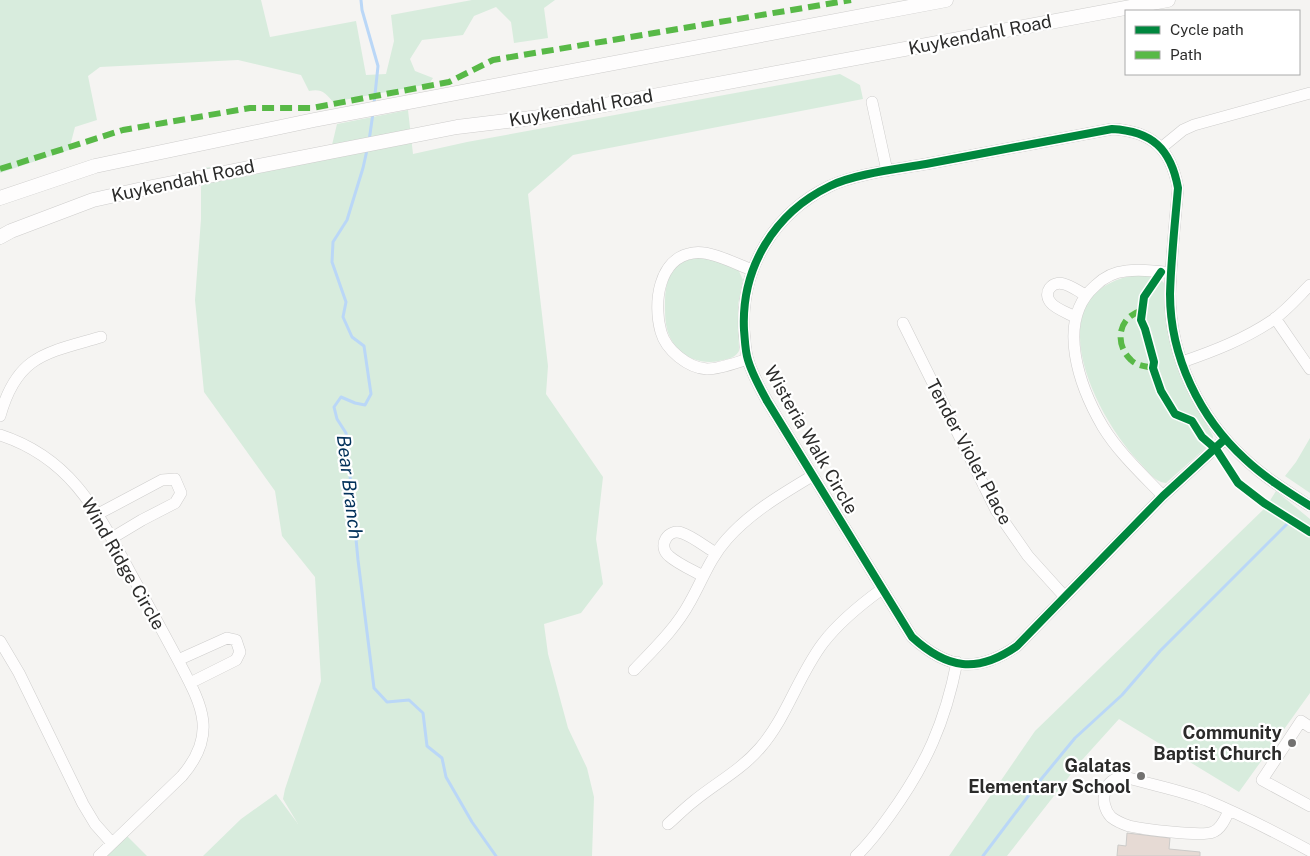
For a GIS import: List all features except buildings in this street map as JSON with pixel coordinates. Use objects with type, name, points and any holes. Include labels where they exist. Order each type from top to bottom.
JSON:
[{"type":"main road","name":"Kuykendahl Road","points":[[0,198],[95,166],[314,120],[946,0]]},
{"type":"main road","name":"Kuykendahl Road","points":[[0,236],[93,200],[320,153],[457,127],[540,117],[1168,0]]},
{"type":"street","points":[[1161,148],[1183,130],[1194,125],[1310,92]]},
{"type":"street","points":[[872,102],[887,171]]},
{"type":"street","name":"Wisteria Walk Circle","points":[[1225,440],[1163,496],[1017,646],[1003,655],[976,665],[940,658],[924,648],[912,637],[756,382],[748,359],[744,314],[746,290],[752,270],[760,252],[785,218],[830,186],[844,180],[1112,129],[1128,130],[1141,134],[1161,148],[1169,158],[1175,171],[1178,188],[1171,272],[1172,318],[1175,340],[1191,385],[1202,407],[1225,440],[1246,460],[1282,488],[1310,506]]},
{"type":"street","points":[[748,359],[706,369],[694,366],[674,353],[661,332],[658,306],[661,284],[666,271],[673,262],[691,253],[702,252],[752,270]]},
{"type":"street","points":[[1163,496],[1119,450],[1103,427],[1081,376],[1073,331],[1075,317],[1086,295],[1110,275],[1125,271],[1171,272]]},
{"type":"street","points":[[1075,317],[1052,305],[1048,299],[1047,292],[1056,283],[1064,283],[1086,295]]},
{"type":"street","points":[[1182,362],[1242,339],[1275,318],[1310,285]]},
{"type":"street","points":[[1275,318],[1310,369]]},
{"type":"street","name":"Tender Violet Place","points":[[903,323],[996,510],[1028,556],[1065,597]]},
{"type":"street","points":[[0,416],[6,396],[18,374],[32,362],[55,350],[101,337]]},
{"type":"street","name":"Wind Ridge Circle","points":[[0,435],[29,446],[57,466],[79,488],[98,514],[190,683],[200,710],[204,728],[200,748],[192,764],[182,776],[111,842]]},
{"type":"street","points":[[634,670],[677,624],[716,553],[743,522],[763,506],[812,476]]},
{"type":"street","points":[[98,514],[162,480],[175,479],[181,493],[175,503],[112,538]]},
{"type":"street","points":[[703,576],[668,556],[664,550],[664,542],[668,535],[674,532],[683,533],[716,553]]},
{"type":"street","points":[[668,824],[694,801],[742,766],[760,748],[785,712],[823,644],[840,623],[861,604],[882,589]]},
{"type":"street","points":[[178,660],[227,638],[236,640],[240,652],[236,660],[190,683]]},
{"type":"street","points":[[0,641],[23,681],[83,804],[95,824],[111,842],[99,856]]},
{"type":"street","points":[[856,856],[884,824],[919,772],[943,720],[952,690],[957,662]]},
{"type":"street","points":[[1310,727],[1301,721],[1262,780],[1310,806]]},
{"type":"street","points":[[1230,811],[1218,830],[1205,835],[1130,826],[1112,818],[1107,812],[1104,793],[1108,784],[1118,777],[1190,795],[1230,811],[1310,851]]},
{"type":"green space","points":[[0,0],[261,0],[270,37],[356,21],[366,75],[386,74],[394,41],[391,15],[472,0],[555,0],[544,8],[548,38],[514,43],[511,22],[496,7],[474,16],[463,35],[422,40],[410,59],[415,71],[433,78],[429,84],[333,102],[323,92],[317,90],[309,91],[301,75],[238,60],[100,67],[88,76],[97,120],[75,127],[69,150],[0,173]]},
{"type":"green space","points":[[840,74],[860,85],[863,99],[573,155],[528,194],[548,366],[546,394],[603,477],[596,539],[603,584],[581,613],[544,624],[548,654],[568,728],[587,768],[594,797],[592,856],[203,856],[241,819],[276,794],[298,824],[283,799],[321,681],[315,577],[282,536],[275,491],[204,392],[195,300],[201,219],[201,168],[300,159],[332,145],[337,124],[408,110],[413,154],[467,142]]},
{"type":"green space","points":[[703,257],[738,269],[743,280],[738,305],[739,351],[733,357],[719,361],[700,361],[684,354],[672,341],[666,324],[665,295],[670,276],[681,263]]},
{"type":"green space","points":[[1136,275],[1155,277],[1164,283],[1176,363],[1189,393],[1213,436],[1213,441],[1208,446],[1166,483],[1151,475],[1139,462],[1105,416],[1082,358],[1080,330],[1087,305],[1105,286]]},
{"type":"green space","points":[[1310,438],[1310,493],[1285,476]]},
{"type":"green space","points":[[1276,491],[1310,519],[1310,693],[1239,792],[1119,719],[1082,760],[1007,856],[949,856],[1035,731],[1266,507]]},
{"type":"green space","points":[[127,836],[147,856],[107,856]]},
{"type":"waterway","name":"Bear Branch","points":[[361,0],[362,10],[378,66],[374,104]]},
{"type":"waterway","name":"Bear Branch","points":[[369,141],[373,113]]},
{"type":"waterway","name":"Bear Branch","points":[[367,150],[347,220],[333,242],[332,262],[346,302],[343,317],[352,337],[364,346],[371,394],[365,405],[341,397],[334,407],[337,419],[346,433],[358,560],[374,688],[387,702],[409,700],[423,713],[427,746],[442,758],[446,777],[472,822],[496,856]]},
{"type":"waterway","points":[[983,856],[1038,783],[1075,738],[1122,695],[1160,651],[1287,524]]},
{"type":"marked path","points":[[0,169],[123,130],[250,108],[312,108],[449,82],[493,60],[851,0]]},
{"type":"marked path","points":[[1141,311],[1133,314],[1123,325],[1121,332],[1122,346],[1133,362],[1141,366],[1153,368]]},
{"type":"cycle path","points":[[1225,439],[1163,496],[1017,646],[989,661],[975,664],[950,661],[925,648],[912,637],[756,381],[747,357],[744,330],[748,285],[755,264],[777,227],[793,211],[810,197],[830,186],[851,178],[1112,129],[1149,138],[1165,153],[1175,174],[1178,188],[1170,294],[1171,317],[1175,341],[1191,385],[1214,425],[1229,443],[1260,472],[1310,506]]},
{"type":"cycle path","points":[[1161,272],[1144,297],[1141,320],[1161,391],[1175,414],[1192,421],[1202,437],[1216,449],[1238,483],[1264,503],[1310,532]]},
{"type":"place","name":"Community Baptist Church","points":[[1292,743]]},
{"type":"place","name":"Galatas Elementary School","points":[[1141,776]]}]
